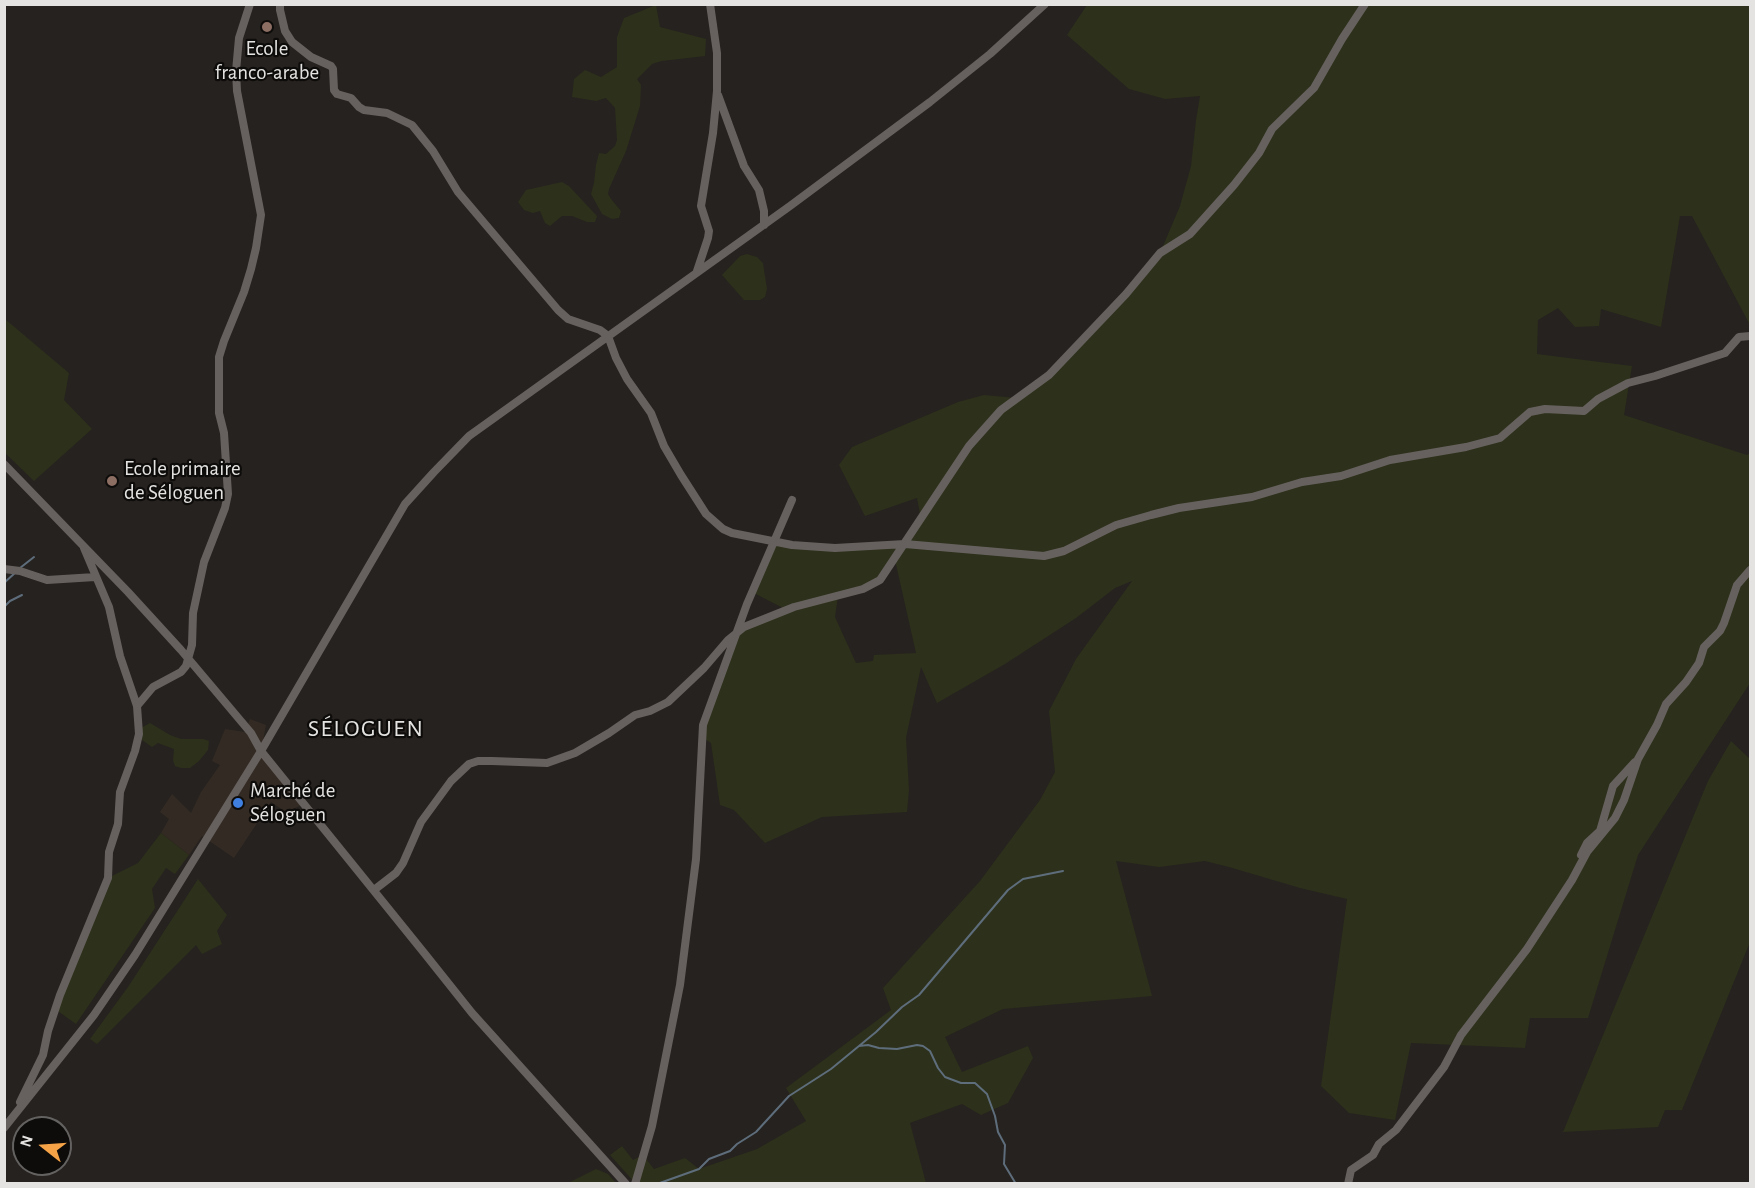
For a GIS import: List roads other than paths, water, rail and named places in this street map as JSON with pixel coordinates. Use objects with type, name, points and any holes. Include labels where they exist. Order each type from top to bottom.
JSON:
[{"type":"street","points":[[137,706],[153,687],[181,672],[186,666],[192,645],[193,613],[204,562],[225,508],[228,494],[224,433],[219,413],[219,357],[244,292],[256,248],[261,215],[237,91],[239,38],[250,4]]},
{"type":"street","points":[[280,4],[285,31],[292,42],[310,57],[331,66],[334,90],[337,94],[351,98],[364,110],[387,113],[412,125],[433,151],[458,192],[558,310],[568,319],[600,330],[608,336],[627,379],[651,413],[664,446],[706,514],[723,529],[732,533],[792,545],[835,548],[904,544],[1044,556],[1064,551],[1116,525],[1151,515],[1179,508],[1252,497],[1302,482],[1341,476],[1390,460],[1466,447],[1500,438],[1530,412],[1545,409],[1584,411],[1598,399],[1628,383],[1725,353],[1739,337],[1750,336]]},
{"type":"street","points":[[696,273],[709,231],[701,206],[717,91],[717,53],[710,4]]},
{"type":"street","points":[[14,1116],[94,1015],[135,955],[261,751],[405,504],[469,436],[764,225],[930,102],[990,54],[1045,4]]},
{"type":"street","points":[[374,890],[396,873],[422,822],[451,781],[469,764],[492,760],[547,763],[575,753],[635,715],[668,702],[704,668],[728,640],[744,627],[786,610],[863,589],[880,580],[969,446],[1001,410],[1049,375],[1112,309],[1160,254],[1190,234],[1234,185],[1259,153],[1272,129],[1314,88],[1365,4]]},
{"type":"street","points":[[717,91],[744,165],[763,201],[764,225]]},
{"type":"street","points":[[4,464],[189,659],[471,1013],[626,1184]]},
{"type":"street","points":[[635,1184],[652,1126],[680,984],[696,859],[703,725],[773,541],[792,500]]},
{"type":"street","points":[[13,1116],[43,1055],[60,995],[108,878],[109,852],[118,824],[120,792],[139,734],[137,706],[120,656],[109,607],[82,544]]},
{"type":"street","points":[[4,569],[20,571],[47,580],[96,577]]},
{"type":"street","points":[[1348,1184],[1351,1170],[1372,1155],[1379,1144],[1396,1130],[1438,1076],[1461,1035],[1527,949],[1572,880],[1587,852],[1615,818],[1638,759],[1666,704],[1699,663],[1704,647],[1720,631],[1737,585],[1750,570]]},
{"type":"street","points":[[1578,868],[1587,843],[1600,831],[1613,786],[1638,759]]},
{"type":"waterway","points":[[20,568],[34,557]]},
{"type":"waterway","points":[[4,583],[16,572]]},
{"type":"waterway","points":[[4,607],[22,595]]},
{"type":"waterway","points":[[657,1184],[699,1169],[709,1159],[730,1151],[756,1132],[789,1096],[831,1069],[919,995],[1008,890],[1023,879],[1063,871]]},
{"type":"waterway","points":[[859,1046],[897,1049],[923,1046],[930,1051],[945,1077],[961,1083],[975,1083],[987,1094],[998,1132],[1005,1145],[1004,1164],[1016,1184]]},
{"type":"place","name":"Ecole franco-arabe","points":[[267,27]]},
{"type":"place","name":"Ecole primaire de Séloguen","points":[[112,481]]},
{"type":"place","name":"Marché de Séloguen","points":[[238,803]]},
{"type":"district","name":"SÉLOGUEN","points":[[366,729]]}]
